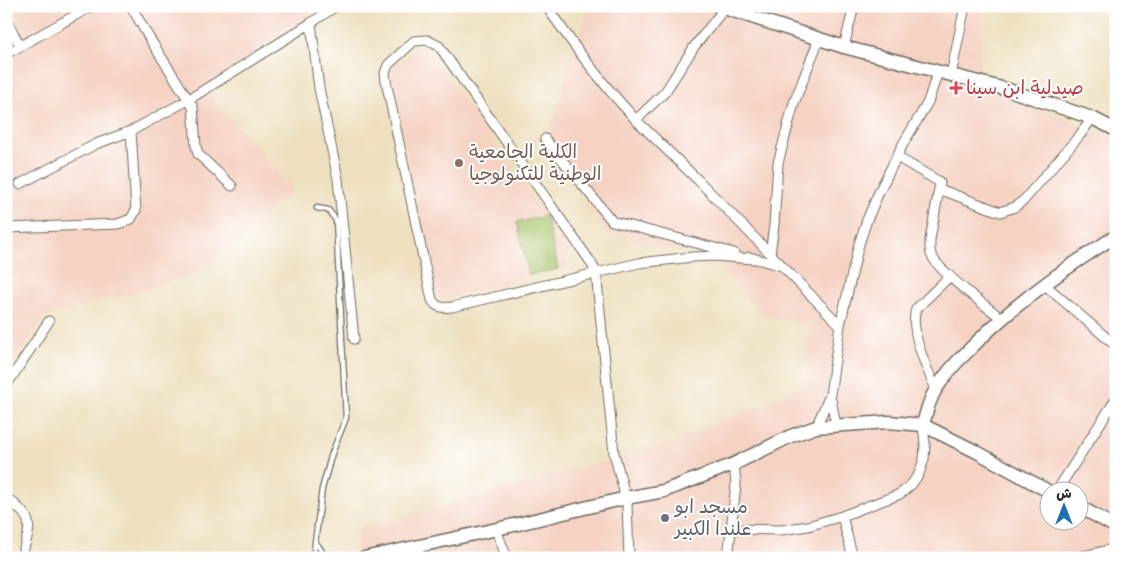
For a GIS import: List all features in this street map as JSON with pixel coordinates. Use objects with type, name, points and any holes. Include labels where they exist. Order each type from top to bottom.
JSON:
[{"type":"street","points":[[6,54],[92,6]]},
{"type":"street","points":[[132,6],[193,107],[198,154],[232,186]]},
{"type":"street","points":[[20,184],[96,144],[131,130],[188,100],[336,6]]},
{"type":"street","points":[[546,6],[589,65],[636,120],[699,181],[840,325]]},
{"type":"street","points":[[844,47],[854,6]]},
{"type":"street","points":[[951,75],[965,6]]},
{"type":"street","points":[[636,120],[665,92],[721,7],[844,47],[1009,90],[1092,118],[1116,130]]},
{"type":"street","points":[[6,19],[20,46]]},
{"type":"street","points":[[312,23],[319,88],[338,180],[354,339]]},
{"type":"street","points":[[770,254],[776,208],[777,169],[794,103],[819,39]]},
{"type":"street","points":[[629,558],[626,501],[614,453],[596,272],[439,46],[427,40],[414,41],[388,65],[385,73],[432,300],[436,305],[442,308],[452,307],[596,272],[639,262],[715,256],[753,259]]},
{"type":"street","points":[[816,427],[830,395],[840,325],[859,244],[867,220],[897,157],[928,102],[938,71]]},
{"type":"street","points":[[1092,118],[1116,120]]},
{"type":"street","points":[[939,189],[1000,212],[1015,207],[1030,194],[1092,118]]},
{"type":"street","points":[[6,228],[118,224],[131,219],[136,210],[131,130]]},
{"type":"street","points":[[544,139],[612,221],[782,266]]},
{"type":"street","points":[[897,157],[938,180],[940,184],[930,248],[932,257],[950,276],[1001,318]]},
{"type":"street","points":[[732,529],[781,530],[808,526],[842,516],[900,494],[911,485],[919,474],[924,458],[923,425],[928,404],[936,388],[953,366],[1001,318],[1045,285],[1112,242]]},
{"type":"street","points":[[936,388],[929,375],[921,351],[913,316],[916,308],[950,276]]},
{"type":"street","points":[[1045,285],[1116,346]]},
{"type":"street","points":[[6,386],[49,321]]},
{"type":"street","points":[[830,395],[836,425]]},
{"type":"street","points":[[1062,482],[1116,399]]},
{"type":"street","points":[[403,558],[626,501],[702,478],[791,436],[816,427],[902,422],[923,425],[1040,487]]},
{"type":"street","points":[[728,558],[736,484],[734,464]]},
{"type":"street","points":[[6,497],[21,509],[28,520],[28,534],[21,558]]},
{"type":"street","points":[[364,558],[626,501]]},
{"type":"street","points":[[1090,512],[1116,526]]},
{"type":"street","points":[[842,516],[853,558]]},
{"type":"street","points":[[498,535],[507,558]]},
{"type":"street","points":[[1075,558],[1116,548]]},
{"type":"lane","points":[[313,558],[322,489],[332,453],[346,418],[336,220],[328,210],[317,208]]},
{"type":"lane","points":[[316,541],[326,558]]},
{"type":"shaded area","points":[[6,6],[335,6],[207,92],[293,189],[198,274],[45,317],[6,371]]},
{"type":"shaded area","points":[[590,6],[983,6],[979,86],[1116,138],[1116,231],[1105,241],[1116,244],[1116,558],[356,558],[357,529],[674,442],[807,384],[808,324],[763,315],[713,260],[606,233],[548,137],[573,53]]},
{"type":"shaded area","name":"الكلية الجامعية الوطنية للتكنولوجيا","points":[[417,50],[431,53],[567,246],[569,253],[566,264],[561,268],[449,298],[436,292],[433,286],[391,73],[395,66]]},
{"type":"green space","points":[[546,216],[558,269],[529,275],[517,222]]},
{"type":"place","name":"صيدلية ابن سينا","points":[[956,88]]},
{"type":"place","name":"الكلية الجامعية الوطنية للتكنولوجيا","points":[[459,163]]},
{"type":"place","name":"مسجد ابو علندا الكبير","points":[[665,518]]}]
